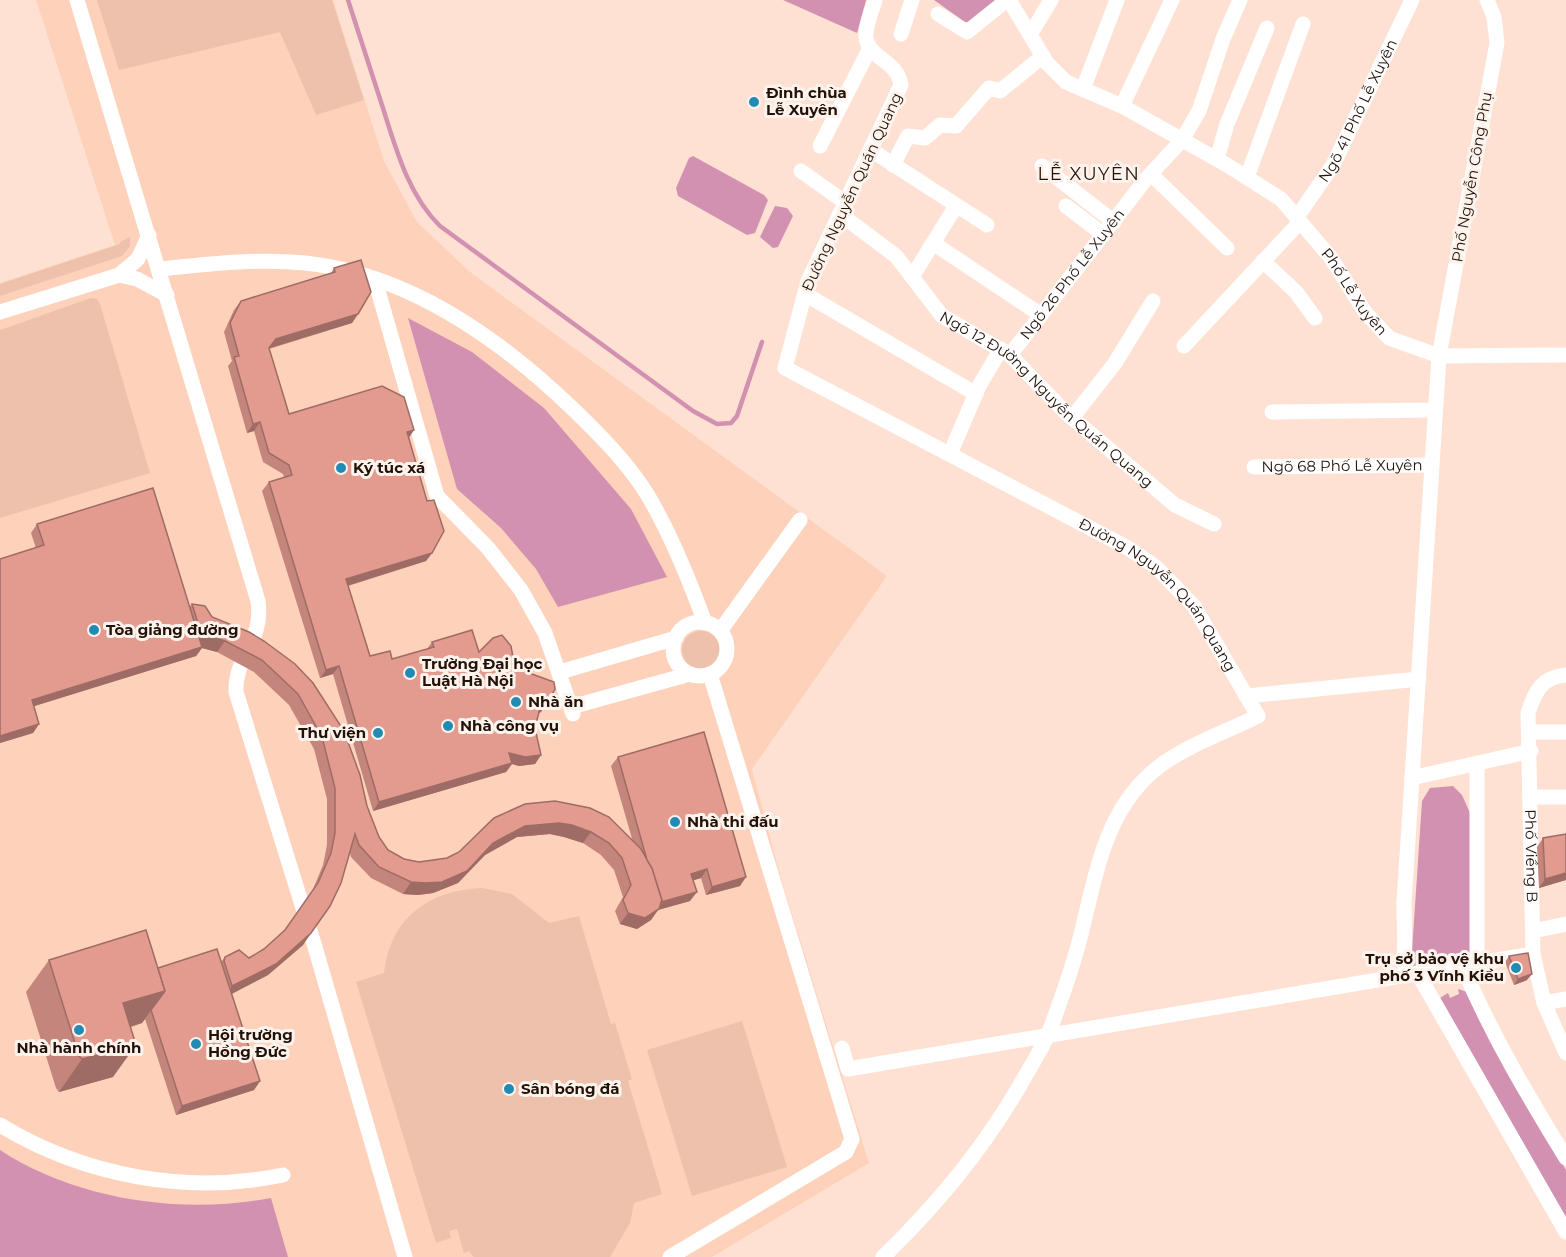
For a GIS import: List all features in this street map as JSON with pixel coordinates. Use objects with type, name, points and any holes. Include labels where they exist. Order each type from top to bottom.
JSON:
[{"type":"street","points":[[77,0],[160,269],[259,604],[261,622],[238,671],[236,692],[318,958],[405,1257]]},
{"type":"street","points":[[820,146],[870,48],[866,34],[875,0]]},
{"type":"street","points":[[901,34],[912,0]]},
{"type":"street","points":[[938,14],[967,32],[1008,0]]},
{"type":"street","name":"Phố Lễ Xuyên","points":[[1008,0],[1043,56],[1066,82],[1122,106],[1217,159],[1281,199],[1331,258],[1365,312],[1389,338],[1439,356]]},
{"type":"street","points":[[1030,35],[1051,0]]},
{"type":"street","points":[[1083,89],[1117,0]]},
{"type":"street","points":[[1122,106],[1172,0]]},
{"type":"street","name":"Ngõ 26 Phố Lễ Xuyên","points":[[950,454],[976,394],[1006,352],[1041,315],[1151,174],[1182,140],[1199,111],[1223,39],[1240,0]]},
{"type":"street","name":"Ngõ 41 Phố Lễ Xuyên","points":[[1184,346],[1263,261],[1298,219],[1333,165],[1412,0]]},
{"type":"street","name":"Phố Nguyễn Công Phụ","points":[[1439,356],[1497,43],[1494,17],[1487,0]]},
{"type":"street","points":[[1247,177],[1304,24]]},
{"type":"street","points":[[1217,159],[1227,124],[1267,28]]},
{"type":"street","name":"Đường Nguyễn Quán Quang","points":[[870,48],[898,72],[901,85],[805,294],[785,368],[1128,548],[1156,567],[1194,606],[1258,717],[1161,765],[1139,785],[1121,808],[1103,847],[1078,946],[1048,1034],[989,1137],[920,1221],[883,1257]]},
{"type":"street","points":[[893,165],[908,136],[925,138],[940,125],[956,126],[989,88],[1000,92],[1043,56]]},
{"type":"street","points":[[871,150],[987,225]]},
{"type":"street","points":[[1042,166],[1114,222]]},
{"type":"street","name":"Ngõ 12 Đường Nguyễn Quán Quang","points":[[801,171],[896,256],[942,316],[1006,352],[1072,418],[1175,505],[1214,524]]},
{"type":"street","points":[[1151,174],[1227,248]]},
{"type":"street","points":[[912,278],[956,206]]},
{"type":"street","points":[[1066,206],[1104,235]]},
{"type":"street","points":[[0,312],[119,276],[138,260],[149,235]]},
{"type":"street","points":[[933,243],[1041,315]]},
{"type":"street","points":[[160,269],[257,260],[307,263],[375,280],[427,301],[481,332],[531,370],[586,422],[632,472],[647,495],[678,557],[705,623]]},
{"type":"street","points":[[1263,261],[1296,291],[1315,318]]},
{"type":"street","points":[[119,276],[137,279],[167,295]]},
{"type":"street","points":[[375,280],[437,496],[488,548],[520,590],[545,633],[572,710],[690,674],[710,674],[720,668],[727,654],[726,642],[720,631],[705,623],[689,625],[676,638],[673,648],[676,660],[690,674]]},
{"type":"street","points":[[805,294],[976,394]]},
{"type":"street","points":[[1072,418],[1115,363],[1153,301]]},
{"type":"street","points":[[1566,355],[1439,356],[1404,903],[1412,975],[1566,1232]]},
{"type":"street","points":[[1272,412],[1434,410]]},
{"type":"street","name":"Ngõ 68 Phố Lễ Xuyên","points":[[1254,467],[1431,465]]},
{"type":"street","points":[[720,631],[800,520]]},
{"type":"street","points":[[560,672],[676,638]]},
{"type":"street","points":[[670,1257],[846,1152],[852,1140],[710,674]]},
{"type":"street","name":"Phố Viềng B","points":[[1566,675],[1555,676],[1543,681],[1533,696],[1528,712],[1532,797],[1538,845],[1533,954],[1544,1003],[1566,1053]]},
{"type":"street","points":[[1246,696],[1419,679]]},
{"type":"street","points":[[1530,732],[1566,732]]},
{"type":"street","points":[[1412,778],[1531,751]]},
{"type":"street","points":[[1477,763],[1470,966],[1482,1011],[1512,1068],[1566,1158]]},
{"type":"street","points":[[1532,797],[1566,796]]},
{"type":"street","points":[[1533,931],[1566,924]]},
{"type":"street","points":[[842,1048],[848,1069],[1533,954]]},
{"type":"street","points":[[1544,1003],[1566,999]]},
{"type":"street","points":[[1,1123],[47,1151],[91,1167],[130,1176],[205,1182],[253,1181],[283,1175]]},
{"type":"shaded area","name":"Trường Đại học Luật Hà Nội","points":[[36,0],[333,0],[384,161],[417,222],[470,272],[887,576],[752,769],[781,879],[869,1163],[712,1257],[0,1257],[0,283],[115,245]]},
{"type":"shaded area","points":[[97,0],[332,0],[364,100],[316,115],[280,32],[119,70]]},
{"type":"shaded area","points":[[783,0],[866,0],[857,33]]},
{"type":"shaded area","points":[[934,0],[998,0],[969,22],[965,22]]},
{"type":"shaded area","points":[[693,156],[764,195],[768,200],[755,233],[747,235],[678,196],[676,188],[689,158]]},
{"type":"shaded area","points":[[775,206],[787,208],[793,216],[778,247],[773,248],[760,237]]},
{"type":"shaded area","points":[[130,237],[130,246],[122,256],[0,296],[0,284],[120,244]]},
{"type":"shaded area","points":[[91,298],[97,299],[100,304],[150,473],[0,518],[0,330]]},
{"type":"shaded area","points":[[408,318],[472,352],[544,408],[631,509],[667,577],[558,607],[536,569],[501,528],[457,489]]},
{"type":"shaded area","points":[[701,631],[715,636],[720,650],[715,664],[701,669],[687,664],[682,650],[687,636]]},
{"type":"shaded area","points":[[1453,786],[1462,795],[1470,813],[1472,952],[1468,958],[1411,966],[1422,801],[1430,788]]},
{"type":"shaded area","points":[[482,888],[512,894],[549,923],[579,916],[611,1024],[615,1023],[632,1079],[628,1081],[662,1194],[634,1203],[630,1223],[610,1257],[474,1257],[469,1251],[464,1253],[457,1229],[449,1231],[451,1238],[436,1243],[356,982],[384,973],[394,937],[415,911],[445,894]]},
{"type":"shaded area","points":[[1458,989],[1467,992],[1512,1078],[1566,1170],[1566,1221],[1440,998],[1448,993],[1450,998],[1459,994]]},
{"type":"shaded area","name":"Sân bóng đá","points":[[742,1021],[787,1167],[692,1196],[647,1050]]},
{"type":"shaded area","points":[[0,1150],[62,1181],[96,1192],[131,1199],[202,1205],[271,1198],[288,1257],[0,1257]]},
{"type":"building","points":[[361,260],[371,292],[358,314],[276,339],[269,348],[289,414],[382,386],[404,397],[414,430],[407,432],[427,501],[434,500],[444,531],[432,553],[346,579],[370,656],[390,651],[392,659],[434,647],[432,642],[472,630],[479,652],[493,638],[502,635],[511,646],[513,657],[532,674],[554,682],[555,689],[547,703],[540,708],[535,728],[541,755],[525,757],[509,753],[512,763],[379,802],[339,666],[326,670],[269,482],[292,475],[289,465],[269,453],[260,422],[253,424],[234,357],[239,356],[230,323],[241,301],[335,272],[334,268]]},
{"type":"building","name":"Tòa giảng đường","points":[[153,488],[202,647],[32,700],[39,724],[0,736],[0,559],[44,545],[37,524]]},
{"type":"building","points":[[192,604],[205,606],[212,617],[249,632],[264,641],[295,664],[313,683],[344,731],[360,775],[367,806],[379,837],[388,850],[404,859],[419,862],[447,858],[459,852],[494,818],[525,804],[555,801],[590,808],[609,817],[641,849],[652,868],[662,900],[659,909],[645,918],[628,913],[623,900],[631,885],[622,858],[609,843],[591,832],[572,825],[559,823],[525,826],[493,843],[467,871],[442,882],[426,883],[411,882],[379,867],[359,845],[355,834],[341,883],[330,906],[311,933],[276,964],[232,986],[224,961],[225,957],[239,950],[249,958],[264,949],[285,930],[318,883],[331,853],[335,833],[335,788],[322,737],[298,694],[262,660],[225,641],[201,633]]},
{"type":"building","name":"Nhà thi đấu","points":[[704,732],[746,877],[712,887],[707,869],[691,874],[697,892],[661,902],[618,757]]},
{"type":"building","points":[[1566,834],[1566,873],[1545,879],[1543,838]]},
{"type":"building","points":[[146,930],[165,991],[123,1003],[136,1045],[82,1059],[79,1056],[49,960]]},
{"type":"building","name":"Hội trường Hồng Đức","points":[[217,949],[260,1081],[182,1106],[151,1010],[165,991],[158,968]]},
{"type":"building","points":[[1528,953],[1532,974],[1518,979],[1509,956]]},
{"type":"waterway","points":[[348,0],[403,168],[419,199],[440,226],[693,411],[717,424],[731,423],[737,416],[762,342]]},
{"type":"place","name":"Đình chùa Lễ Xuyên","points":[[754,102]]},
{"type":"place","name":"Ký túc xá","points":[[341,468]]},
{"type":"place","name":"Tòa giảng đường","points":[[94,630]]},
{"type":"place","name":"Trường Đại học Luật Hà Nội","points":[[410,673]]},
{"type":"place","name":"Nhà ăn","points":[[516,702]]},
{"type":"place","name":"Nhà công vụ","points":[[448,726]]},
{"type":"place","name":"Thư viện","points":[[378,733]]},
{"type":"place","name":"Nhà thi đấu","points":[[675,822]]},
{"type":"place","name":"Trụ sở bảo vệ khu phố 3 Vĩnh Kiều","points":[[1516,968]]},
{"type":"place","name":"Nhà hành chính","points":[[79,1030]]},
{"type":"place","name":"Hội trường Hồng Đức","points":[[196,1044]]},
{"type":"place","name":"Sân bóng đá","points":[[509,1089]]},
{"type":"district","name":"LỄ XUYÊN","points":[[1089,174]]}]
